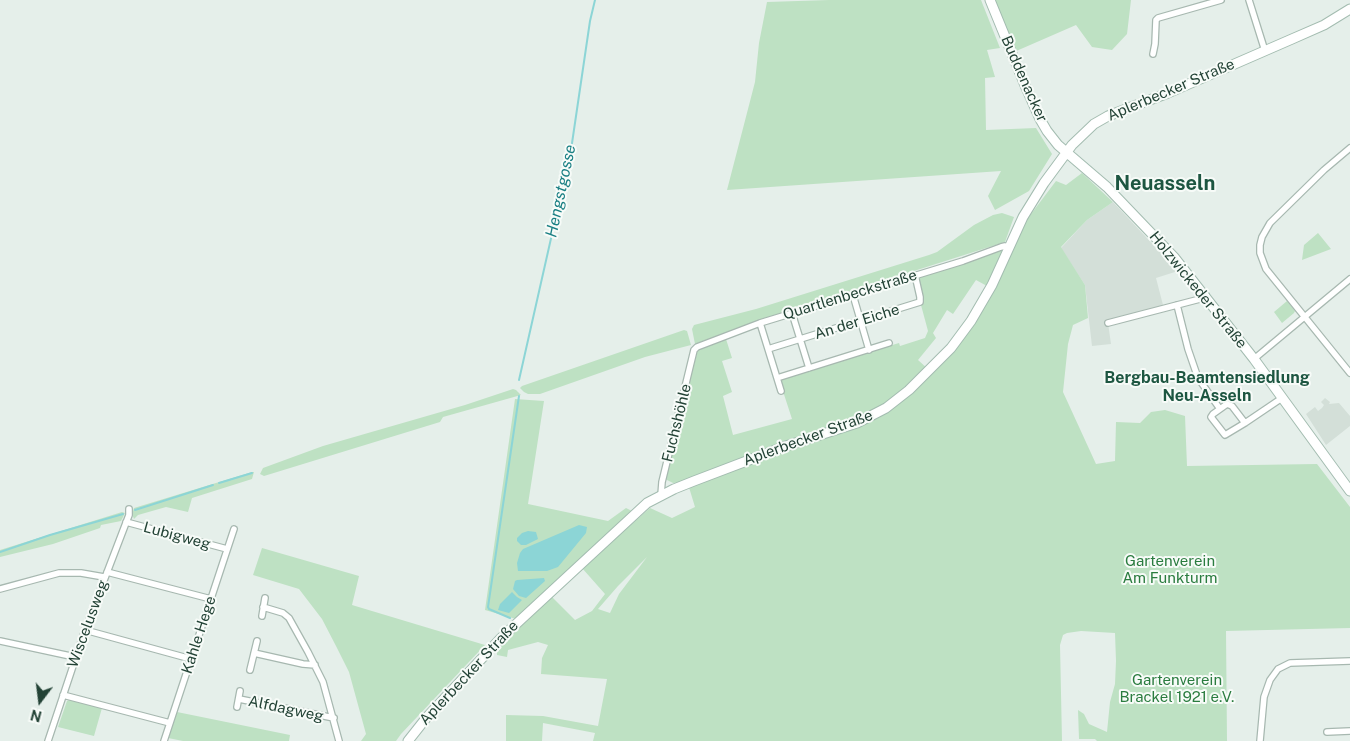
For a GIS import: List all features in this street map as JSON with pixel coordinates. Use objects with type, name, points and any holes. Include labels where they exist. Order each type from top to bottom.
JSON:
[{"type":"main road","name":"Buddenacker","points":[[990,0],[1040,120],[1053,139],[1066,152]]},
{"type":"main road","name":"Aplerbecker Straße","points":[[408,741],[427,717],[521,618],[639,509],[661,495],[786,446],[857,423],[886,408],[926,374],[959,338],[985,297],[1022,218],[1066,152],[1083,134],[1108,116],[1168,93],[1324,25],[1350,8]]},
{"type":"main road","name":"Holzwickeder Straße","points":[[1066,152],[1107,187],[1151,232],[1206,295],[1350,491]]},
{"type":"street","points":[[1153,54],[1156,20],[1158,18],[1221,0]]},
{"type":"street","points":[[1248,0],[1265,50]]},
{"type":"street","points":[[1350,148],[1324,170],[1270,223],[1262,237],[1260,253],[1266,269],[1350,374]]},
{"type":"street","name":"Quartlenbeckstraße","points":[[694,350],[696,347],[760,323],[1001,247],[1009,248]]},
{"type":"street","name":"An der Eiche","points":[[768,349],[920,302],[915,275]]},
{"type":"street","points":[[1254,359],[1350,279]]},
{"type":"street","points":[[853,295],[869,350]]},
{"type":"street","points":[[1108,323],[1200,299],[1206,295]]},
{"type":"street","points":[[1177,305],[1188,349],[1198,378],[1220,409]]},
{"type":"street","points":[[792,314],[809,368]]},
{"type":"street","points":[[760,323],[781,391]]},
{"type":"street","points":[[777,378],[890,343]]},
{"type":"street","name":"Fuchshöhle","points":[[661,495],[660,489],[694,350]]},
{"type":"street","points":[[1245,424],[1231,404],[1227,404],[1213,414],[1212,419],[1224,435],[1228,435],[1245,424],[1282,398]]},
{"type":"street","name":"Wiscelusweg","points":[[48,741],[75,657],[130,515],[129,509]]},
{"type":"street","name":"Lubigweg","points":[[126,522],[227,549]]},
{"type":"street","name":"Kahle Hege","points":[[164,741],[234,529]]},
{"type":"street","points":[[0,589],[59,573],[106,574],[210,599]]},
{"type":"street","points":[[262,616],[266,598]]},
{"type":"street","points":[[263,608],[283,612],[289,618],[323,682],[339,741]]},
{"type":"street","points":[[85,630],[191,659]]},
{"type":"street","points":[[0,641],[75,657]]},
{"type":"street","points":[[250,670],[256,641]]},
{"type":"street","points":[[254,654],[315,665]]},
{"type":"street","points":[[1260,741],[1264,697],[1270,680],[1278,670],[1290,663],[1350,661]]},
{"type":"street","name":"Alfdagweg","points":[[237,707],[240,692]]},
{"type":"street","points":[[63,695],[170,723]]},
{"type":"street","name":"Alfdagweg","points":[[239,699],[334,718]]},
{"type":"street","points":[[1327,732],[1350,731]]},
{"type":"shaded area","points":[[1113,202],[1178,271],[1156,278],[1163,305],[1166,308],[1108,323],[1111,344],[1092,346],[1085,285],[1061,248],[1087,220]]},
{"type":"shaded area","points":[[1325,398],[1330,402],[1329,404],[1339,403],[1350,416],[1350,426],[1326,445],[1306,414],[1315,407],[1318,411],[1322,408],[1324,405],[1321,402]]},
{"type":"green space","points":[[981,0],[1000,48],[987,50],[995,77],[985,78],[986,130],[1036,128],[1052,154],[1029,191],[995,210],[988,196],[1001,171],[727,190],[755,82],[759,43],[767,2]]},
{"type":"green space","points":[[995,0],[1131,0],[1127,34],[1112,50],[1092,47],[1076,25],[1014,52]]},
{"type":"green space","points":[[1082,173],[1113,202],[1087,220],[1061,247],[1085,285],[1088,318],[1073,325],[1068,344],[1063,392],[1096,464],[1115,461],[1116,422],[1140,423],[1151,412],[1165,410],[1185,416],[1187,466],[1317,464],[1350,507],[1350,628],[1226,631],[1227,741],[1097,741],[1095,739],[1079,739],[1078,710],[1084,714],[1089,724],[1107,732],[1110,702],[1115,684],[1116,661],[1115,633],[1081,631],[1063,635],[1060,645],[1062,741],[593,741],[595,733],[543,723],[542,741],[506,741],[506,715],[543,716],[598,726],[607,679],[541,674],[542,658],[548,645],[538,642],[508,650],[507,657],[497,655],[497,650],[530,616],[552,597],[575,620],[592,611],[605,594],[582,568],[650,508],[672,518],[695,507],[688,484],[877,414],[942,358],[1002,266],[1028,218],[1056,181],[1066,185]],"holes":[[[647,557],[619,594],[610,613],[598,609]]]},
{"type":"green space","points":[[1002,213],[1014,217],[1005,242],[760,320],[695,344],[692,329],[694,325],[756,309],[929,255],[937,252],[974,225],[993,215]]},
{"type":"green space","points":[[1318,233],[1331,249],[1302,260],[1304,245]]},
{"type":"green space","points":[[1001,249],[1003,251],[987,286],[976,280],[953,314],[947,310],[933,333],[936,338],[918,360],[928,369],[889,402],[864,417],[687,482],[673,483],[665,479],[698,349],[726,339],[732,358],[722,361],[732,392],[723,396],[733,435],[792,419],[779,379],[899,343],[900,346],[925,338],[928,331],[921,305],[922,297],[917,276]]},
{"type":"green space","points":[[1287,301],[1295,311],[1282,323],[1274,312]]},
{"type":"green space","points":[[684,330],[687,331],[691,345],[645,357],[540,394],[528,394],[520,388],[522,386]]},
{"type":"green space","points":[[513,389],[521,395],[443,417],[440,422],[264,476],[260,474],[263,468],[323,446],[465,405]]},
{"type":"green space","points":[[515,399],[544,401],[528,504],[608,521],[626,508],[634,512],[516,619],[485,610]]},
{"type":"green space","points":[[254,472],[252,479],[192,498],[188,512],[166,507],[138,515],[134,519],[132,514],[134,508]]},
{"type":"green space","points":[[122,512],[125,513],[121,521],[101,525],[100,528],[53,544],[0,557],[0,550]]},
{"type":"green space","points":[[262,548],[359,576],[352,605],[485,645],[396,741],[361,741],[366,734],[349,672],[336,646],[322,619],[299,589],[253,575]]},
{"type":"green space","points":[[69,700],[102,708],[94,736],[58,727]]},
{"type":"green space","points":[[177,712],[290,735],[289,741],[183,741],[168,738]]},
{"type":"water","points":[[579,525],[587,527],[586,533],[558,567],[547,571],[518,571],[517,563],[523,549]]},
{"type":"water","points":[[528,531],[536,532],[538,539],[526,545],[521,545],[517,538],[522,533]]},
{"type":"water","points":[[544,578],[545,581],[526,598],[519,596],[513,589],[517,580]]},
{"type":"water","points":[[512,592],[522,600],[509,613],[498,610],[500,604]]},
{"type":"waterway","name":"Hengstgosse","points":[[519,380],[571,150],[590,21],[595,0]]},
{"type":"waterway","name":"Hengstgosse","points":[[510,618],[488,607],[519,396]]},
{"type":"waterway","points":[[219,483],[252,473]]},
{"type":"waterway","points":[[135,510],[213,485]]},
{"type":"waterway","points":[[0,552],[123,514]]},
{"type":"district","name":"Neuasseln","points":[[1165,184]]},
{"type":"district","name":"Bergbau-Beamtensiedlung Neu-Asseln","points":[[1207,387]]},
{"type":"park label","name":"Gartenverein Am Funkturm","points":[[1170,570]]},
{"type":"park label","name":"Gartenverein Brackel 1921 e.V.","points":[[1177,688]]}]
